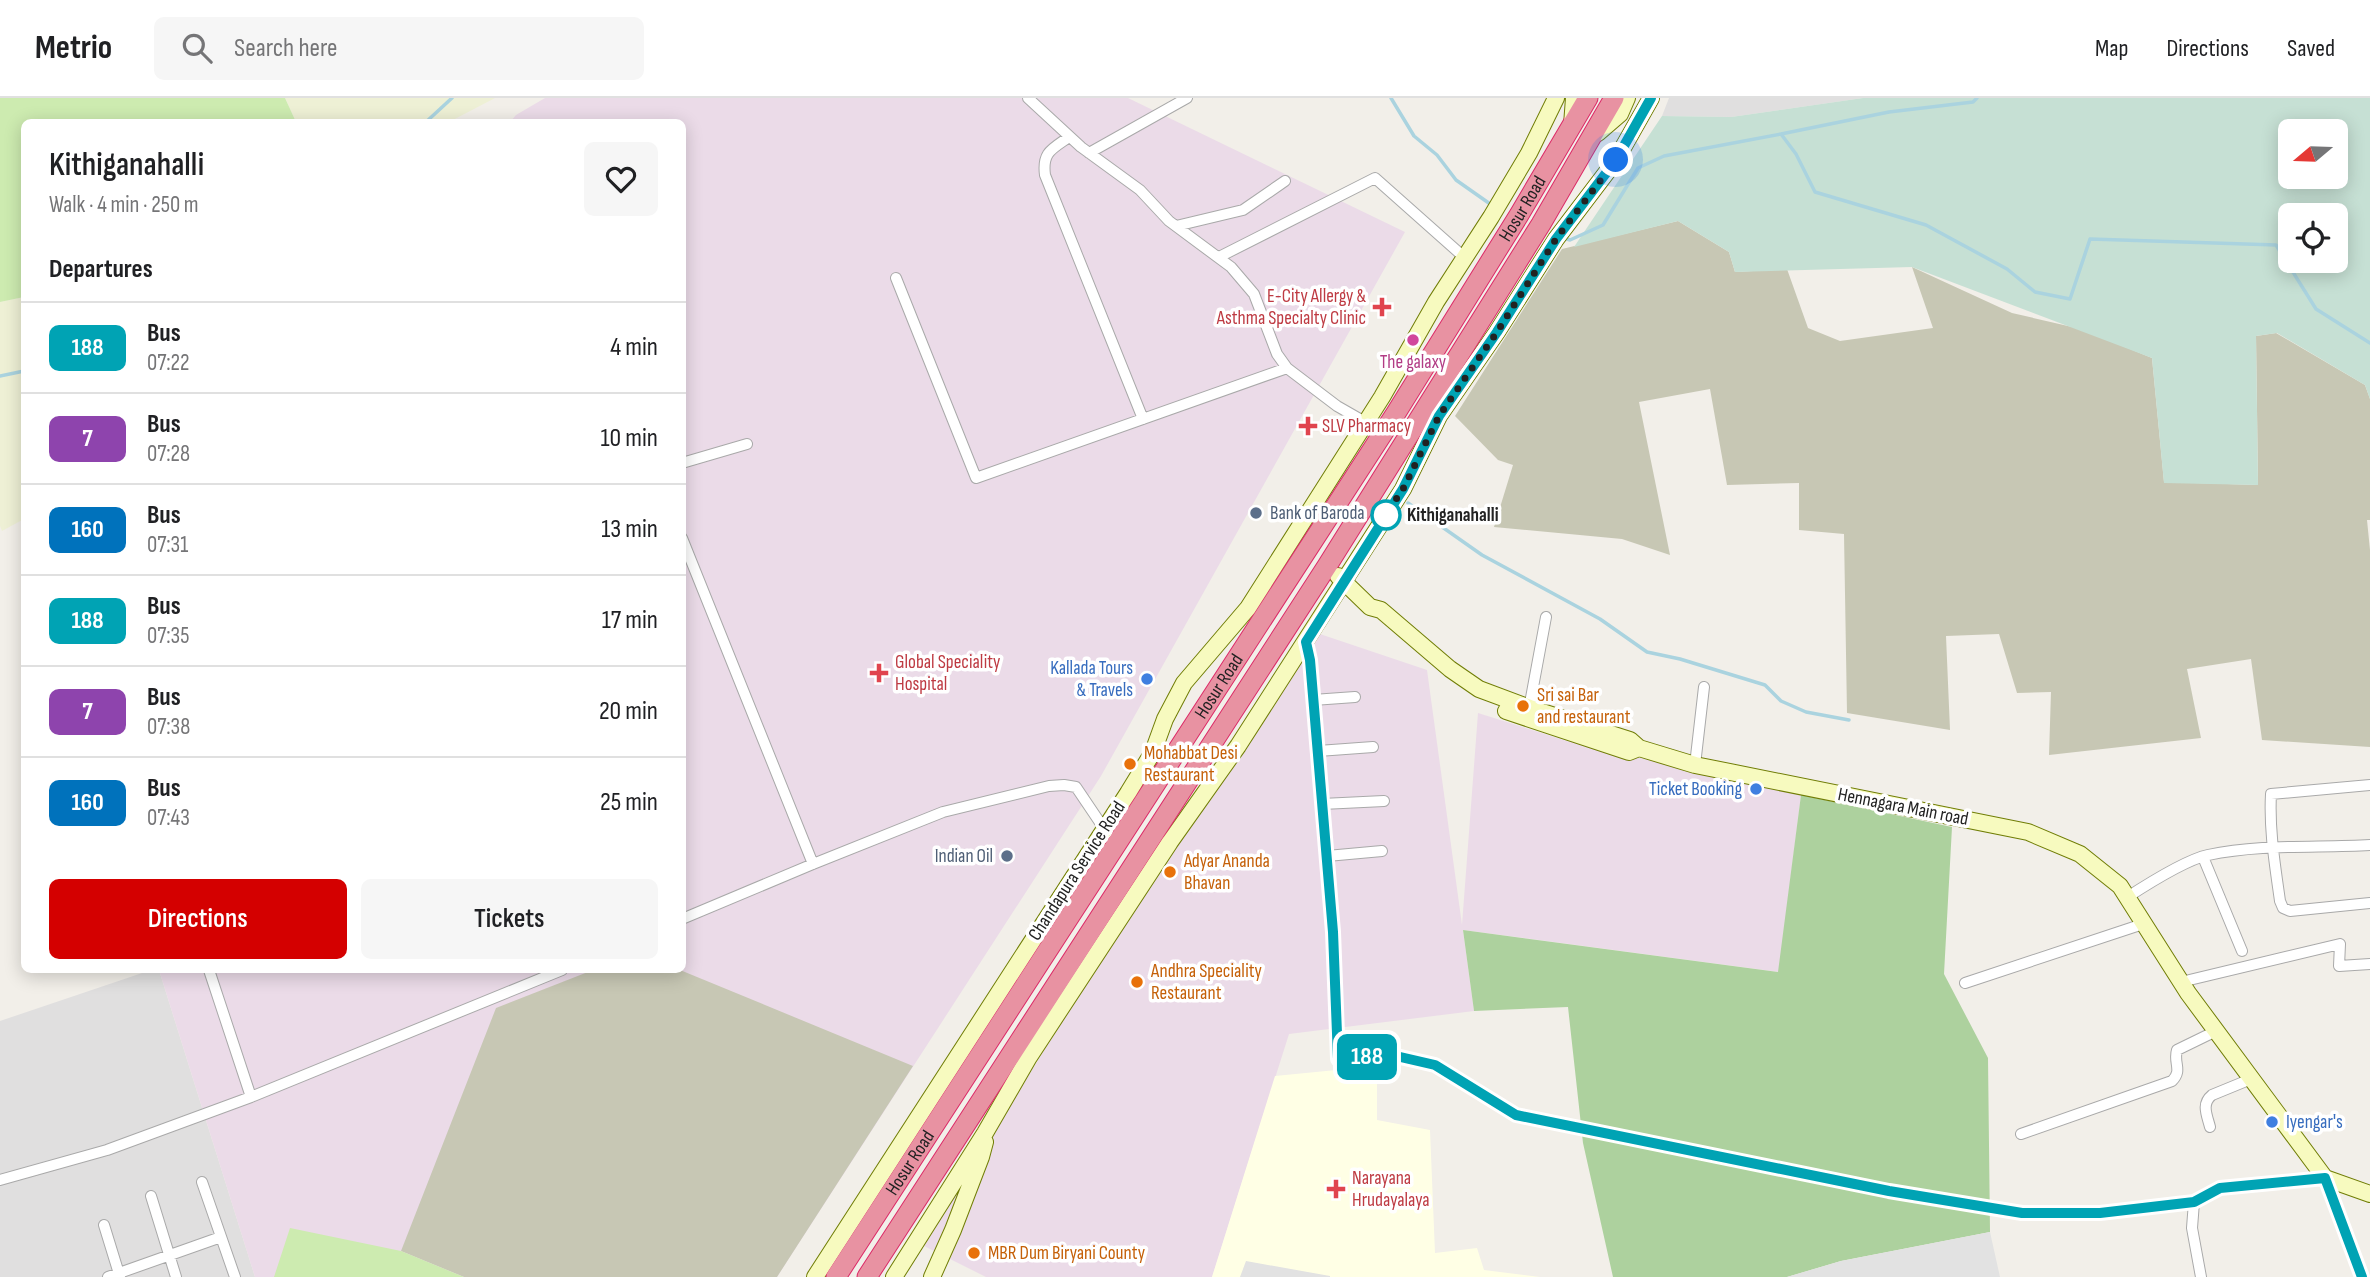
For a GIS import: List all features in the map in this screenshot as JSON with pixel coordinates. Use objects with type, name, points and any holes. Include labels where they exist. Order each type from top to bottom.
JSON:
[{"type":"highway","name":"Hosur Road","points":[[836,1277],[1111,836],[1396,413],[1588,98]]},
{"type":"highway","name":"Hosur Road","points":[[867,1277],[1327,566],[1541,225],[1614,98]]},
{"type":"street","points":[[1028,98],[1089,153],[1140,190],[1154,207],[1176,226],[1231,267],[1254,295],[1277,354],[1287,368],[1337,407],[1366,422]]},
{"type":"street","points":[[1089,153],[1187,98]]},
{"type":"street","name":"Chandapura Service Road","points":[[815,1277],[1111,836],[1184,683],[1248,608],[1491,217],[1529,153],[1556,98]]},
{"type":"street","points":[[1571,127],[1574,98]]},
{"type":"street","points":[[1592,138],[1620,114],[1627,98]]},
{"type":"street","points":[[894,1277],[985,1133],[1029,1057],[1170,842],[1238,746],[1403,489],[1439,416],[1550,249],[1616,160],[1651,98]]},
{"type":"street","points":[[1069,136],[1049,152],[1043,162],[1045,175],[1143,419]]},
{"type":"street","points":[[1219,257],[1375,178],[1465,258]]},
{"type":"street","points":[[1176,226],[1243,210],[1285,181]]},
{"type":"street","points":[[896,278],[976,478],[1287,368]]},
{"type":"street","points":[[686,462],[747,444]]},
{"type":"street","points":[[686,548],[813,864]]},
{"type":"street","name":"Hennagara Main road","points":[[1327,566],[1370,607],[1381,610],[1470,684],[1529,714],[1630,740],[1639,748],[1695,765],[2028,832],[2080,854],[2120,886],[2181,982],[2325,1178]]},
{"type":"street","points":[[1529,714],[1546,617]]},
{"type":"street","points":[[1306,642],[1310,660],[1333,932],[1338,1059],[1396,1056],[1435,1065],[1516,1115],[1889,1191],[2022,1213],[2100,1213],[2194,1202],[2220,1188],[2325,1178],[2370,1194]]},
{"type":"street","points":[[1695,765],[1704,687]]},
{"type":"street","points":[[1313,700],[1355,697]]},
{"type":"street","points":[[1318,751],[1373,747]]},
{"type":"street","points":[[2370,785],[2271,794],[2272,848],[2283,908],[2290,911],[2370,904]]},
{"type":"street","points":[[686,917],[943,813],[1049,786],[1076,787],[1111,836]]},
{"type":"street","points":[[1322,804],[1384,801]]},
{"type":"street","points":[[2126,898],[2153,880],[2203,857],[2272,848],[2370,845]]},
{"type":"street","points":[[1327,856],[1382,851]]},
{"type":"street","points":[[2203,857],[2242,951]]},
{"type":"street","points":[[1965,982],[2143,924]]},
{"type":"street","points":[[2181,982],[2340,944],[2339,966],[2370,964]]},
{"type":"street","points":[[210,973],[251,1097]]},
{"type":"street","points":[[0,1180],[107,1150],[251,1097],[555,973]]},
{"type":"street","points":[[2021,1134],[2172,1081],[2178,1075],[2179,1069],[2175,1057],[2177,1050],[2216,1031]]},
{"type":"street","points":[[2210,1127],[2205,1107],[2207,1099],[2251,1079]]},
{"type":"street","points":[[932,1277],[981,1157],[985,1133]]},
{"type":"street","points":[[2325,1178],[2362,1277]]},
{"type":"street","points":[[202,1182],[235,1277]]},
{"type":"street","points":[[151,1196],[176,1277]]},
{"type":"street","points":[[2194,1202],[2192,1228],[2201,1277]]},
{"type":"street","points":[[104,1225],[115,1276],[221,1237]]},
{"type":"shaded area","points":[[285,98],[495,98],[455,119],[295,119]]},
{"type":"shaded area","points":[[545,98],[1128,98],[1405,232],[1101,776],[777,1277],[255,1277],[160,973],[686,973],[686,119],[513,119]]},
{"type":"shaded area","points":[[1669,98],[1863,98],[1731,117],[1662,116]]},
{"type":"shaded area","points":[[1863,98],[2370,98],[2370,399],[2365,385],[2277,333],[2256,336],[2258,485],[2164,483],[2152,358],[1912,267],[1735,272],[1729,252],[1678,221],[1574,247],[1662,116],[1731,117]]},
{"type":"shaded area","points":[[1678,221],[1729,252],[1735,272],[1787,269],[1808,328],[1840,341],[1933,328],[1912,267],[2012,313],[2081,329],[2152,358],[2164,482],[2258,485],[2256,336],[2276,333],[2365,385],[2370,399],[2370,520],[2367,520],[2370,550],[2370,747],[2262,740],[2251,659],[2187,669],[2201,738],[2049,755],[2051,692],[2017,693],[1999,634],[1946,636],[1950,730],[1847,713],[1844,534],[1799,530],[1799,483],[1727,485],[1710,389],[1639,402],[1670,555],[1622,539],[1494,527],[1513,465],[1498,460],[1455,416],[1562,249]]},
{"type":"shaded area","points":[[21,298],[21,521],[2,531],[0,526],[0,302]]},
{"type":"shaded area","points":[[1308,630],[1427,670],[1462,925],[1478,713],[1567,741],[1801,795],[1779,972],[1463,930],[1474,1011],[1289,1034],[1212,1277],[986,1277],[922,1245]]},
{"type":"shaded area","points":[[686,972],[913,1066],[777,1277],[464,1277],[401,1251],[496,1008],[585,973]]},
{"type":"shaded area","points":[[142,973],[160,973],[255,1277],[0,1277],[0,1021]]},
{"type":"shaded area","name":"Narayana Hrudayalaya","points":[[1377,1066],[1377,1120],[1430,1130],[1435,1253],[1477,1248],[1484,1270],[1540,1277],[1212,1277],[1275,1076]]},
{"type":"shaded area","points":[[1990,1232],[2000,1277],[1787,1277],[1841,1261]]},
{"type":"shaded area","points":[[1246,1261],[1330,1276],[1330,1277],[1240,1277]]},
{"type":"green space","points":[[0,98],[285,98],[295,119],[21,119],[21,298],[0,302]]},
{"type":"green space","points":[[1801,795],[1952,827],[1944,974],[1988,1058],[1990,1232],[1841,1261],[1787,1277],[1613,1277],[1583,1143],[1568,1007],[1474,1011],[1463,930],[1778,972]]},
{"type":"green space","points":[[290,1228],[401,1251],[464,1277],[274,1277]]},
{"type":"waterway","points":[[429,119],[452,98]]},
{"type":"waterway","points":[[1391,98],[1414,136],[1437,155],[1456,180],[1493,206]]},
{"type":"waterway","points":[[1781,134],[1889,112],[1973,102],[1977,98]]},
{"type":"waterway","points":[[1564,238],[1570,240],[1603,225],[1638,168],[1664,156],[1781,134],[1796,154],[1815,192],[1926,225],[2007,269],[2035,292],[2070,299],[2090,239],[2276,245],[2316,309],[2370,343]]},
{"type":"waterway","points":[[0,376],[21,372]]},
{"type":"waterway","points":[[1408,503],[1482,555],[1600,619],[1647,652],[1680,659],[1765,685],[1781,701],[1806,712],[1849,720]]},
{"type":"bus line","name":"188","points":[[1651,98],[1616,160],[1556,239],[1439,416],[1403,489],[1306,642],[1310,660],[1333,932],[1338,1059],[1396,1056],[1435,1065],[1516,1115],[1889,1191],[2022,1213],[2100,1213],[2194,1202],[2220,1188],[2325,1178],[2362,1277]]},
{"type":"place","name":"E-City Allergy & Asthma Specialty Clinic","points":[[1382,307]]},
{"type":"place","name":"The galaxy","points":[[1413,340]]},
{"type":"place","name":"SLV Pharmacy","points":[[1308,426]]},
{"type":"place","name":"Bank of Baroda","points":[[1256,513]]},
{"type":"place","name":"Kithiganahalli","points":[[1386,515]]},
{"type":"place","name":"Global Speciality Hospital","points":[[879,673]]},
{"type":"place","name":"Kallada Tours & Travels","points":[[1147,679]]},
{"type":"place","name":"Sri sai Bar and restaurant","points":[[1523,706]]},
{"type":"place","name":"Mohabbat Desi Restaurant","points":[[1130,764]]},
{"type":"place","name":"Ticket Booking","points":[[1756,789]]},
{"type":"place","name":"Indian Oil","points":[[1007,856]]},
{"type":"place","name":"Adyar Ananda Bhavan","points":[[1170,872]]},
{"type":"place","name":"Andhra Speciality Restaurant","points":[[1137,982]]},
{"type":"place","name":"Iyengar's","points":[[2272,1122]]},
{"type":"place","name":"Narayana Hrudayalaya","points":[[1336,1189]]},
{"type":"place","name":"MBR Dum Biryani County","points":[[974,1253]]},
{"type":"route","points":[[1386,515],[1384,517],[1403,489],[1439,416],[1556,239],[1616,160]]}]
